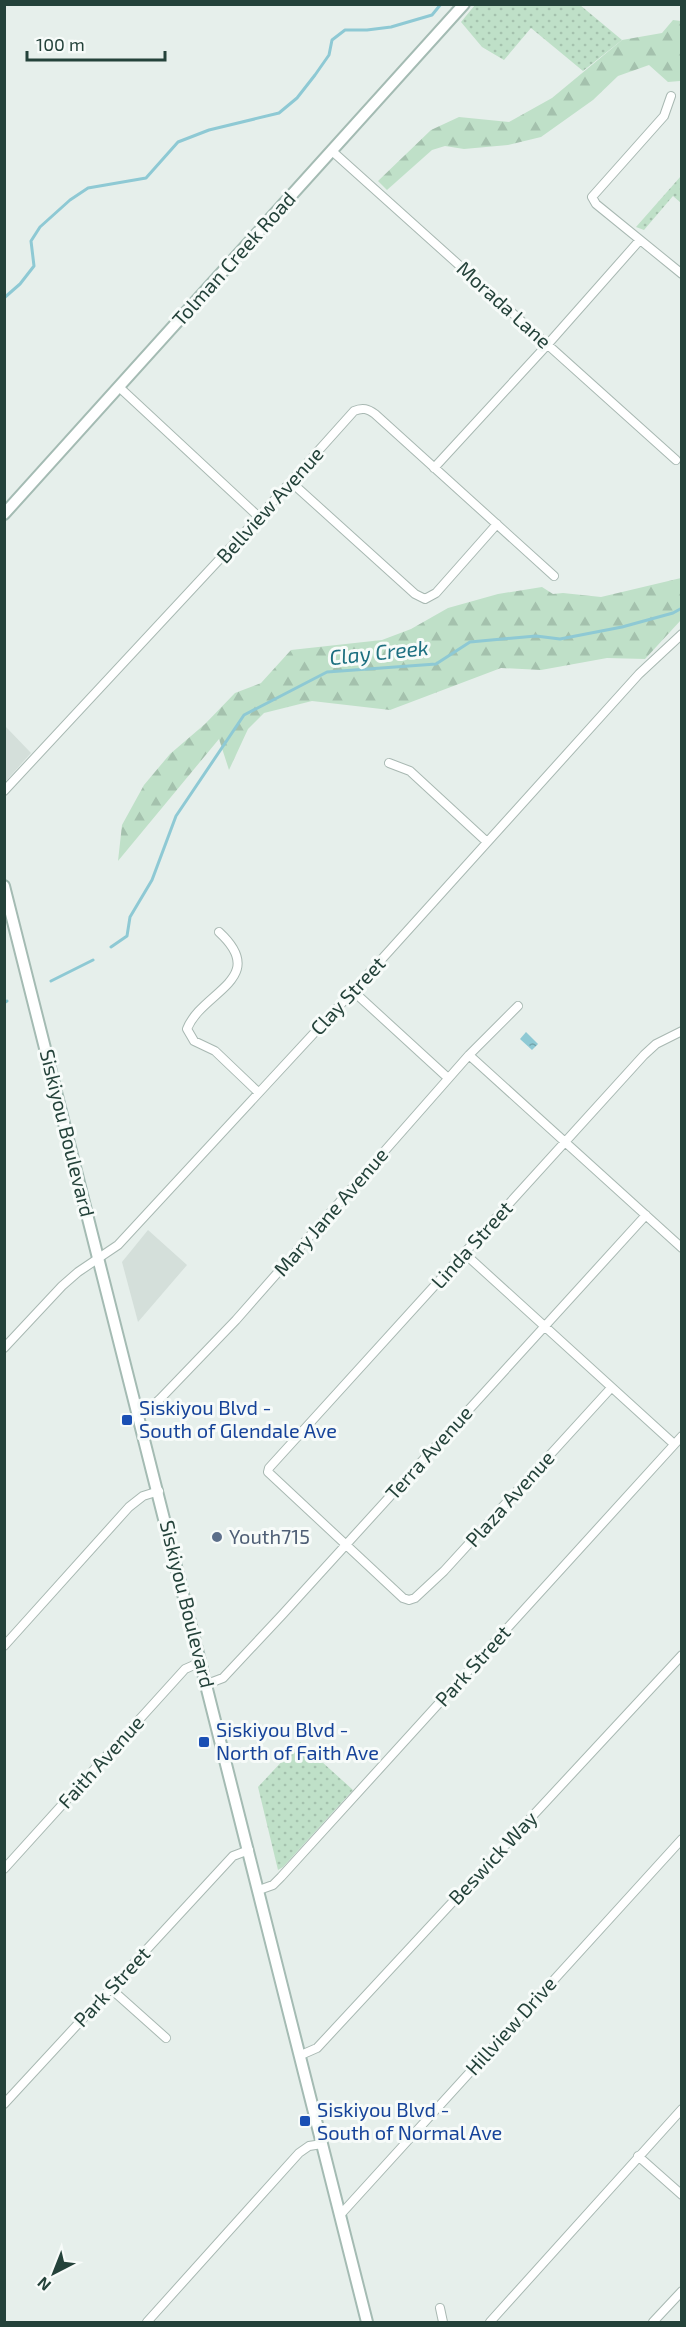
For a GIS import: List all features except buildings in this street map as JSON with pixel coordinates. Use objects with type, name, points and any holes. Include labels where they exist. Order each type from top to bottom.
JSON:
[{"type":"main road","name":"Tolman Creek Road","points":[[4,514],[464,4]]},
{"type":"main road","name":"Siskiyou Boulevard","points":[[4,886],[368,2322]]},
{"type":"street","points":[[670,96],[664,116],[592,197],[596,204],[681,274]]},
{"type":"street","name":"Morada Lane","points":[[332,151],[676,460]]},
{"type":"street","points":[[434,468],[639,241]]},
{"type":"street","points":[[119,387],[260,517]]},
{"type":"street","name":"Bellview Avenue","points":[[4,791],[260,517],[354,411],[363,408],[375,414],[554,576]]},
{"type":"street","points":[[291,482],[415,594],[425,599],[436,593],[497,524]]},
{"type":"street","name":"Clay Street","points":[[4,1348],[62,1286],[118,1245],[639,674],[681,634]]},
{"type":"street","points":[[389,763],[410,771],[487,842]]},
{"type":"street","points":[[219,932],[229,940],[236,953],[237,971],[228,985],[193,1017],[187,1029],[194,1041],[215,1051],[258,1092]]},
{"type":"street","points":[[352,991],[448,1078]]},
{"type":"street","name":"Mary Jane Avenue","points":[[138,1411],[150,1408],[160,1399],[236,1320],[448,1078],[518,1006]]},
{"type":"street","name":"Linda Street","points":[[346,1545],[270,1475],[269,1467],[644,1055],[656,1044],[681,1031]]},
{"type":"street","points":[[469,1055],[681,1248]]},
{"type":"street","name":"Terra Avenue","points":[[207,1684],[223,1678],[646,1215]]},
{"type":"street","points":[[464,1253],[674,1444]]},
{"type":"street","name":"Plaza Avenue","points":[[346,1545],[403,1598],[409,1600],[415,1598],[429,1586],[611,1388]]},
{"type":"street","name":"Park Street","points":[[259,1890],[273,1885],[281,1877],[681,1436]]},
{"type":"street","points":[[4,1646],[129,1507],[143,1496],[159,1491]]},
{"type":"street","name":"Beswick Way","points":[[300,2055],[310,2053],[323,2042],[681,1655]]},
{"type":"street","name":"Faith Avenue","points":[[4,1869],[185,1669],[201,1662]]},
{"type":"street","name":"Hillview Drive","points":[[341,2214],[681,1839]]},
{"type":"street","name":"Park Street","points":[[4,2104],[233,1856],[249,1850]]},
{"type":"street","points":[[110,1988],[166,2038]]},
{"type":"street","points":[[490,2322],[498,2319],[681,2109]]},
{"type":"street","points":[[147,2322],[299,2153],[309,2146],[322,2144]]},
{"type":"street","points":[[638,2156],[681,2195]]},
{"type":"street","points":[[653,2322],[681,2291]]},
{"type":"street","points":[[440,2308],[443,2322]]},
{"type":"shaded area","points":[[6,727],[31,753],[5,782],[4,728]]},
{"type":"shaded area","points":[[148,1230],[187,1265],[138,1322],[122,1262]]},
{"type":"green space","points":[[475,5],[580,5],[622,40],[583,71],[531,28],[504,60],[482,47],[461,22]]},
{"type":"green space","points":[[673,20],[681,21],[680,81],[668,82],[649,65],[618,76],[593,100],[541,137],[508,145],[464,149],[445,146],[432,150],[387,190],[378,181],[431,130],[459,117],[509,122],[552,98],[622,40],[662,33]]},
{"type":"green space","points":[[681,176],[681,203],[673,196],[644,230],[636,227]]},
{"type":"green space","points":[[681,578],[681,620],[645,659],[607,658],[541,670],[501,668],[390,710],[312,701],[264,713],[248,729],[229,770],[219,739],[118,861],[122,825],[144,785],[170,754],[205,724],[235,693],[261,683],[291,650],[382,640],[411,629],[448,608],[498,594],[542,587],[553,594],[601,597]]},
{"type":"green space","points":[[300,1742],[353,1790],[278,1870],[258,1787]]},
{"type":"water","points":[[526,1032],[538,1044],[532,1050],[520,1039]]},
{"type":"waterway","points":[[4,298],[20,284],[34,266],[31,241],[40,227],[70,200],[88,188],[146,178],[178,142],[209,130],[279,113],[297,98],[329,55],[332,40],[345,30],[391,27],[432,15],[441,4]]},
{"type":"waterway","name":"Clay Creek","points":[[111,947],[127,936],[130,917],[152,880],[176,816],[244,715],[327,672],[436,664],[470,642],[536,636],[560,639],[622,627],[673,613],[682,608]]},
{"type":"waterway","name":"Clay Creek","points":[[51,981],[93,960]]},
{"type":"place","name":"Siskiyou Blvd - South of Glendale Ave","points":[[127,1420]]},
{"type":"place","name":"Youth715","points":[[217,1537]]},
{"type":"place","name":"Siskiyou Blvd - North of Faith Ave","points":[[204,1742]]},
{"type":"place","name":"Siskiyou Blvd - South of Normal Ave","points":[[305,2121]]}]
